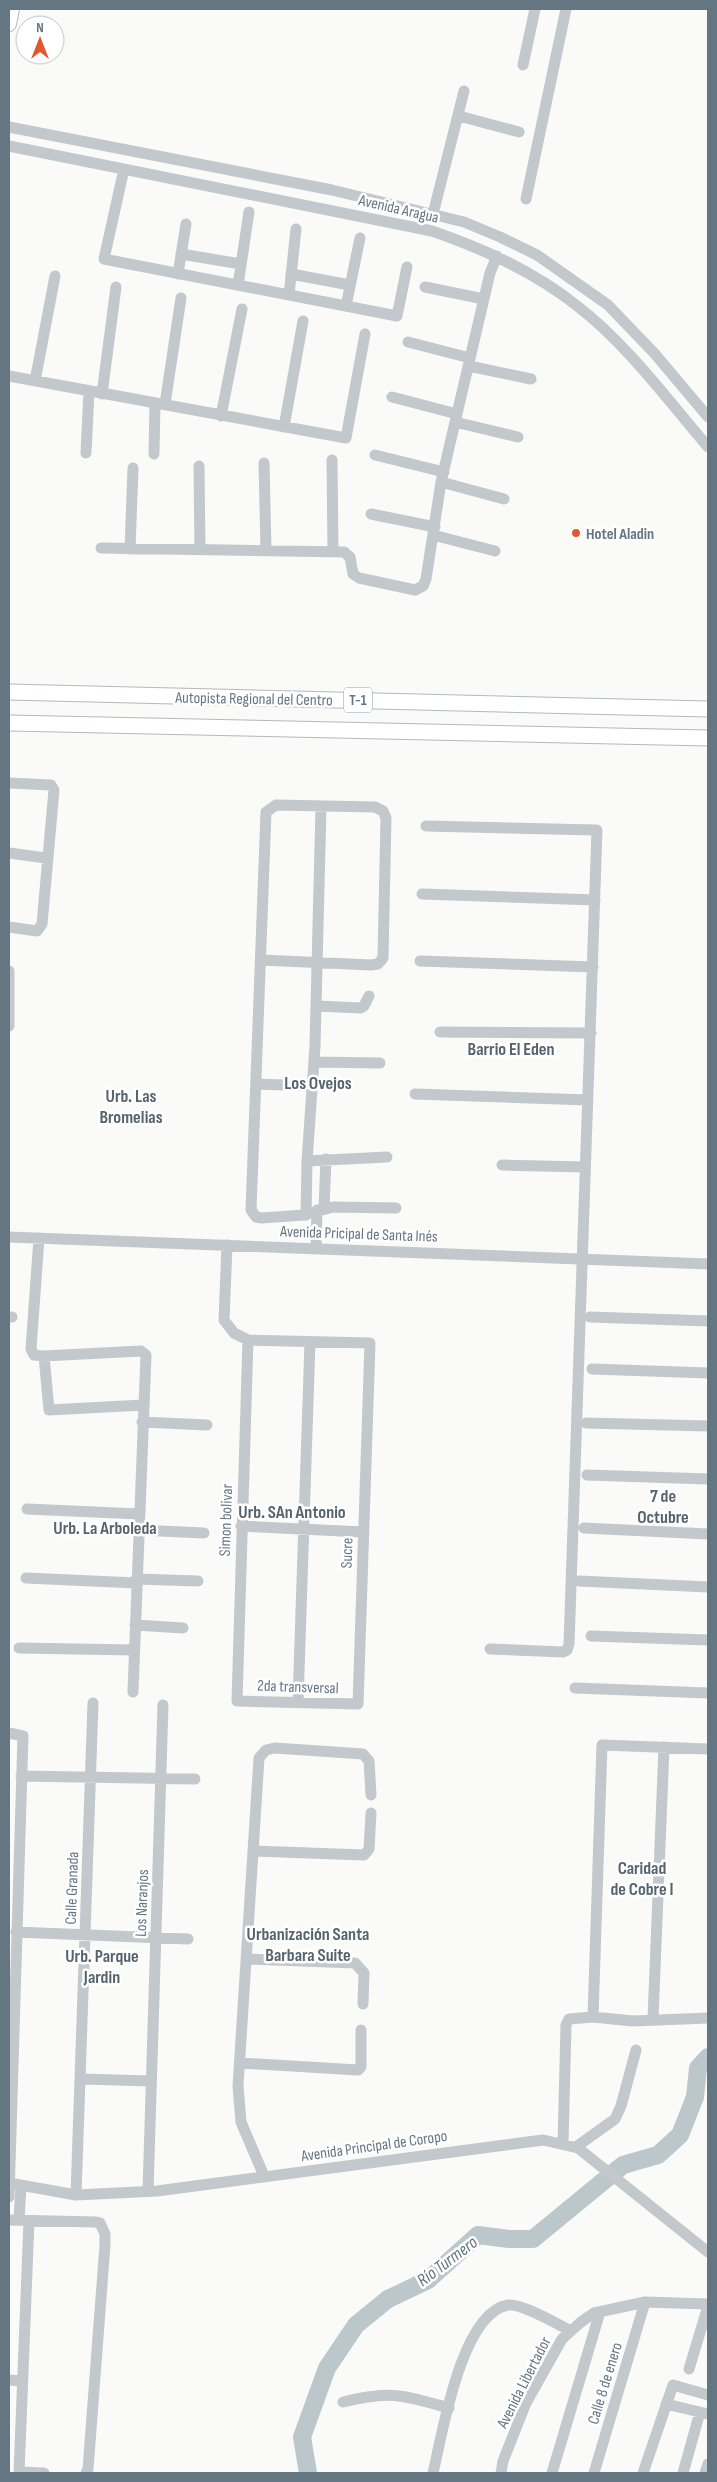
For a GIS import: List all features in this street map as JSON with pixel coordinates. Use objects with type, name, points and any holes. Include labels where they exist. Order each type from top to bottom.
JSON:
[{"type":"highway","name":"Autopista Regional del Centro","points":[[9,692],[708,709]]},
{"type":"highway","name":"Autopista Regional del Centro","points":[[9,723],[708,738]]},
{"type":"main road","points":[[9,24],[12,9]]},
{"type":"street","points":[[523,65],[535,9]]},
{"type":"street","points":[[526,198],[566,9]]},
{"type":"street","points":[[432,214],[464,91]]},
{"type":"street","points":[[459,116],[519,132]]},
{"type":"street","name":"Avenida Aragua","points":[[9,127],[332,190],[464,222],[537,255],[608,305],[655,354],[708,417]]},
{"type":"street","name":"Avenida Aragua","points":[[9,146],[432,231],[497,256],[544,282],[577,306],[605,330],[643,370],[708,447]]},
{"type":"street","points":[[124,168],[104,259],[397,316],[407,267]]},
{"type":"street","points":[[238,285],[249,212]]},
{"type":"street","points":[[178,274],[186,224]]},
{"type":"street","points":[[289,295],[296,229]]},
{"type":"street","points":[[346,306],[360,238]]},
{"type":"street","points":[[181,254],[241,264]]},
{"type":"street","points":[[101,548],[344,552],[350,557],[353,574],[358,578],[415,590],[423,586],[426,579],[442,477],[484,299],[497,256]]},
{"type":"street","points":[[291,274],[350,285]]},
{"type":"street","points":[[35,381],[55,276]]},
{"type":"street","points":[[102,394],[116,287]]},
{"type":"street","points":[[425,287],[484,299]]},
{"type":"street","points":[[154,454],[160,404],[181,298]]},
{"type":"street","points":[[221,416],[242,309]]},
{"type":"street","points":[[284,427],[303,321]]},
{"type":"street","points":[[9,376],[346,438],[365,334]]},
{"type":"street","points":[[408,342],[531,379]]},
{"type":"street","points":[[86,453],[89,391]]},
{"type":"street","points":[[392,397],[518,438]]},
{"type":"street","points":[[375,455],[504,499]]},
{"type":"street","points":[[332,460],[333,551]]},
{"type":"street","points":[[264,463],[266,550]]},
{"type":"street","points":[[199,466],[200,550]]},
{"type":"street","points":[[130,549],[133,468]]},
{"type":"street","points":[[371,514],[434,531],[495,551]]},
{"type":"street","points":[[9,783],[51,785],[54,790],[40,929],[37,931],[9,927]]},
{"type":"street","points":[[261,960],[370,965],[378,964],[383,958],[386,818],[383,811],[375,808],[276,805],[266,812],[252,1213],[262,1218],[306,1215],[320,1209],[396,1208]]},
{"type":"street","points":[[306,1215],[307,1161],[314,1062],[318,962],[321,807]]},
{"type":"street","points":[[426,826],[597,830],[584,1167],[570,1644],[567,1650],[563,1652],[490,1649]]},
{"type":"street","points":[[9,853],[46,858]]},
{"type":"street","points":[[422,894],[595,900]]},
{"type":"street","points":[[420,962],[593,967]]},
{"type":"street","points":[[9,971],[9,1026]]},
{"type":"street","points":[[316,1006],[361,1008],[369,996]]},
{"type":"street","points":[[440,1032],[590,1033]]},
{"type":"street","points":[[314,1062],[380,1063]]},
{"type":"street","points":[[256,1084],[312,1086]]},
{"type":"street","points":[[415,1094],[588,1100]]},
{"type":"street","points":[[307,1161],[387,1157]]},
{"type":"street","points":[[316,1248],[326,1159]]},
{"type":"street","points":[[502,1165],[584,1167]]},
{"type":"street","name":"Avenida Pricipal de Santa Inés","points":[[9,1237],[708,1264]]},
{"type":"street","points":[[39,1238],[31,1349],[34,1354],[44,1356],[144,1353],[146,1355],[133,1692]]},
{"type":"street","points":[[227,1245],[224,1320],[234,1333],[248,1340],[310,1342],[302,1529],[298,1702]]},
{"type":"street","points":[[590,1317],[708,1321]]},
{"type":"street","name":"Simon bolivar","points":[[237,1700],[248,1340]]},
{"type":"street","name":"Sucre","points":[[310,1342],[370,1343],[362,1532],[358,1704]]},
{"type":"street","points":[[44,1356],[49,1410],[143,1405]]},
{"type":"street","points":[[592,1369],[708,1373]]},
{"type":"street","points":[[142,1422],[207,1425]]},
{"type":"street","points":[[586,1423],[708,1426]]},
{"type":"street","points":[[587,1475],[708,1478]]},
{"type":"street","points":[[27,1509],[139,1514]]},
{"type":"street","points":[[241,1526],[362,1532]]},
{"type":"street","points":[[584,1528],[708,1534]]},
{"type":"street","points":[[138,1530],[204,1533]]},
{"type":"street","points":[[26,1578],[198,1581]]},
{"type":"street","points":[[579,1581],[708,1587]]},
{"type":"street","points":[[135,1625],[183,1628]]},
{"type":"street","points":[[591,1636],[708,1640]]},
{"type":"street","points":[[19,1648],[134,1650]]},
{"type":"street","points":[[575,1688],[708,1693]]},
{"type":"street","name":"2da transversal","points":[[237,1700],[358,1704]]},
{"type":"street","name":"Calle Granada","points":[[76,2195],[93,1702]]},
{"type":"street","name":"Los Naranjos","points":[[148,2191],[163,1705]]},
{"type":"street","points":[[15,1733],[23,1736],[21,1776],[14,1816],[13,1900],[16,1932],[11,1984],[10,2087],[14,2184],[19,2220],[22,2381],[19,2473],[44,2473]]},
{"type":"street","points":[[593,2017],[602,1745],[708,1749]]},
{"type":"street","points":[[654,2019],[664,1747]]},
{"type":"street","points":[[264,2176],[241,2122],[238,2086],[248,1959],[259,1758],[266,1750],[274,1748],[363,1754],[369,1760],[371,1795]]},
{"type":"street","points":[[21,1776],[195,1779]]},
{"type":"street","points":[[253,1852],[364,1855],[369,1849],[371,1813]]},
{"type":"street","points":[[16,1932],[188,1939]]},
{"type":"street","points":[[248,1959],[355,1963],[364,1973],[363,2004]]},
{"type":"street","points":[[563,2144],[566,2025],[569,2019],[593,2017],[633,2021],[708,2018]]},
{"type":"street","points":[[240,2063],[358,2070],[361,2066],[361,2030]]},
{"type":"street","points":[[576,2147],[615,2119],[621,2106],[624,2088],[636,2050]]},
{"type":"street","points":[[81,2079],[151,2081]]},
{"type":"street","name":"Avenida Principal de Coropo","points":[[14,2184],[76,2195],[148,2191],[506,2143],[543,2140],[576,2147],[598,2162],[627,2188],[708,2250]]},
{"type":"street","points":[[9,2197],[14,2184]]},
{"type":"street","points":[[19,2220],[95,2222],[102,2225],[105,2234],[88,2468],[86,2473]]},
{"type":"street","name":"Avenida Libertador","points":[[501,2473],[503,2461],[526,2403],[562,2339],[587,2317],[600,2312],[645,2302],[708,2305]]},
{"type":"street","name":"Calle 8 de enero","points":[[594,2473],[645,2302]]},
{"type":"street","points":[[689,2369],[708,2305]]},
{"type":"street","points":[[433,2473],[460,2365],[469,2343],[488,2317],[498,2309],[506,2306],[515,2306],[571,2331]]},
{"type":"street","points":[[552,2473],[600,2312]]},
{"type":"street","points":[[9,2380],[22,2381]]},
{"type":"street","points":[[643,2473],[673,2385],[708,2395]]},
{"type":"street","points":[[343,2402],[383,2394],[402,2395],[449,2408]]},
{"type":"street","points":[[666,2404],[704,2413],[682,2473]]},
{"type":"street","points":[[705,2473],[708,2464]]},
{"type":"waterway","name":"Río Turmero","points":[[308,2473],[302,2437],[327,2368],[356,2325],[388,2299],[428,2280],[478,2235],[509,2239],[533,2239],[623,2165],[658,2155],[680,2135],[695,2097],[698,2068],[708,2057]]},
{"type":"place","name":"Hotel Aladin","points":[[576,533]]},
{"type":"district","name":"Barrio El Eden","points":[[511,1049]]},
{"type":"district","name":"Los Ovejos","points":[[318,1083]]},
{"type":"district","name":"Urb. Las Bromelias","points":[[131,1106]]},
{"type":"district","name":"7 de Octubre","points":[[663,1506]]},
{"type":"district","name":"Urb. SAn Antonio","points":[[292,1512]]},
{"type":"district","name":"Urb. La Arboleda","points":[[105,1528]]},
{"type":"district","name":"Caridad de Cobre I","points":[[642,1878]]},
{"type":"district","name":"Urbanización Santa Barbara Suite","points":[[308,1944]]},
{"type":"district","name":"Urb. Parque Jardin","points":[[102,1966]]}]
